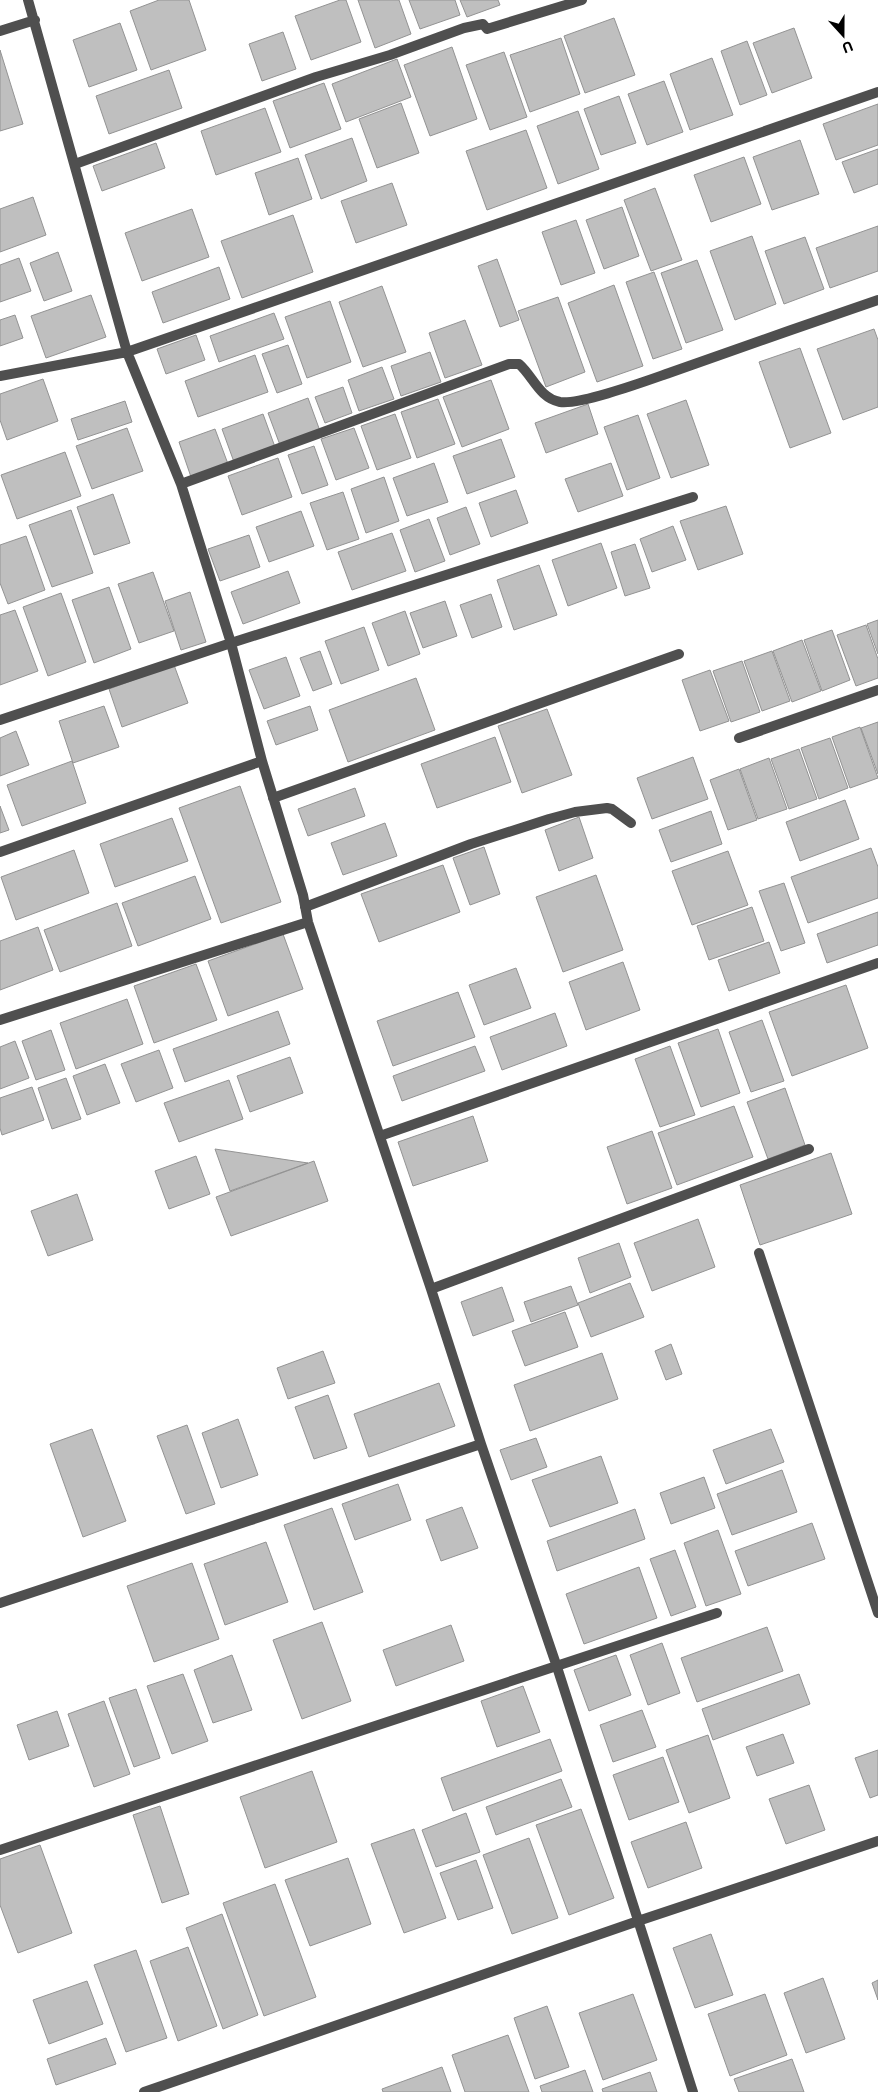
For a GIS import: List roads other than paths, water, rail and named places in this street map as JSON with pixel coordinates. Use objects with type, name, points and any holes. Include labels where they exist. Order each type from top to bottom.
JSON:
[{"type":"street","points":[[28,0],[127,352],[181,484],[231,643],[262,761],[308,922],[557,1667],[693,2092]]},
{"type":"street","points":[[75,164],[316,78],[390,55],[464,28],[483,24],[487,28],[582,0]]},
{"type":"street","points":[[0,31],[35,20]]},
{"type":"street","points":[[0,376],[127,352],[878,92]]},
{"type":"street","points":[[181,484],[509,364],[519,364],[536,387],[548,397],[559,402],[573,402],[631,386],[878,300]]},
{"type":"street","points":[[0,720],[231,643],[693,497]]},
{"type":"street","points":[[274,798],[679,654]]},
{"type":"street","points":[[739,738],[878,690]]},
{"type":"street","points":[[0,852],[262,761]]},
{"type":"street","points":[[305,907],[461,848],[575,812],[607,808],[631,823]]},
{"type":"street","points":[[0,1020],[308,922]]},
{"type":"street","points":[[380,1136],[878,963]]},
{"type":"street","points":[[431,1289],[809,1149]]},
{"type":"street","points":[[759,1253],[878,1614]]},
{"type":"street","points":[[0,1603],[481,1444]]},
{"type":"street","points":[[0,1850],[716,1613]]},
{"type":"street","points":[[144,2092],[638,1921],[878,1841]]}]
